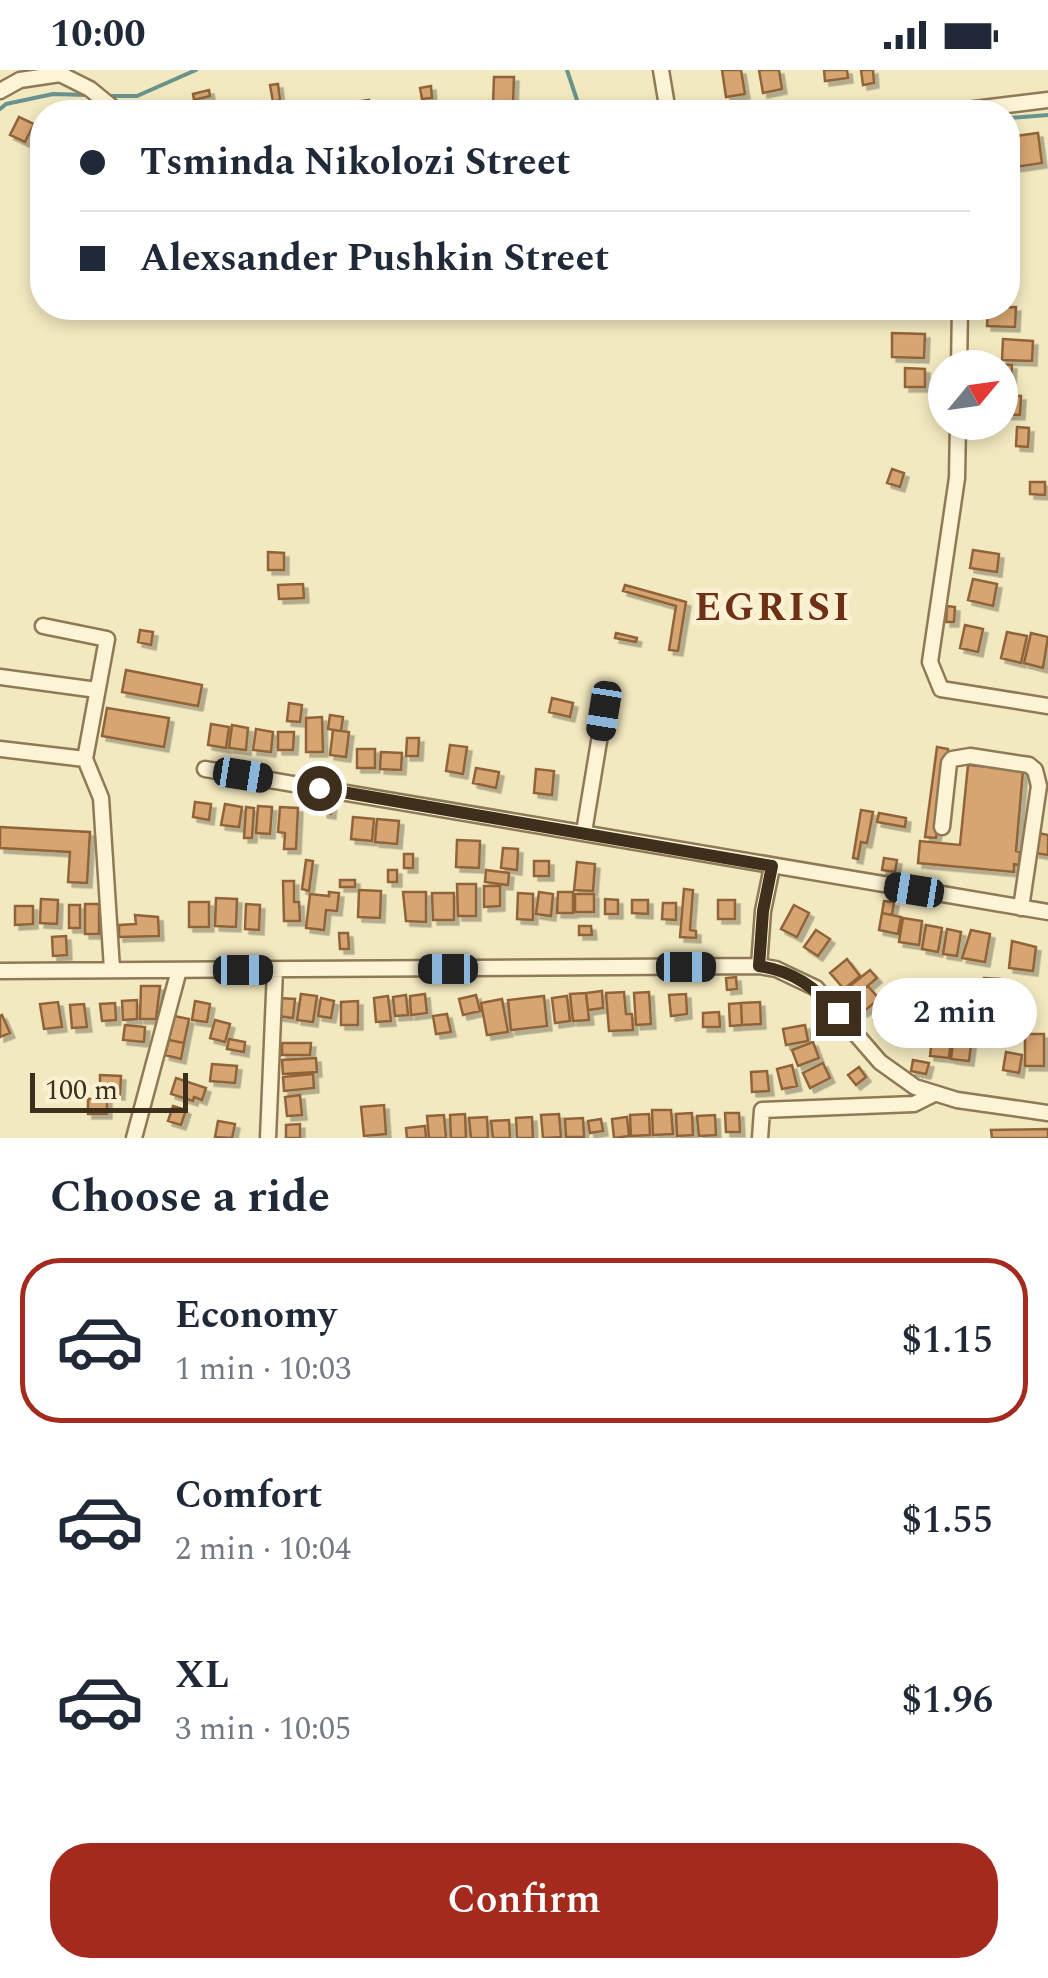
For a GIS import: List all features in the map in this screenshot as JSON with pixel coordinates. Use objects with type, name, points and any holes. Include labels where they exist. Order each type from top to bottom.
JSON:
[{"type":"street","points":[[661,70],[666,100]]},
{"type":"street","points":[[0,91],[20,80],[61,72],[103,100]]},
{"type":"street","points":[[1020,103],[1048,100]]},
{"type":"street","points":[[959,350],[960,320]]},
{"type":"street","points":[[958,440],[957,478],[930,662],[941,690],[1048,706]]},
{"type":"street","points":[[42,626],[107,639],[86,760],[102,798],[112,969]]},
{"type":"street","points":[[0,677],[97,690]]},
{"type":"street","points":[[584,832],[604,711]]},
{"type":"street","points":[[0,749],[86,760]]},
{"type":"street","points":[[942,827],[952,759],[970,756],[1030,765],[1035,770],[1039,786],[1020,908]]},
{"type":"street","points":[[205,769],[1048,912]]},
{"type":"street","points":[[759,966],[763,911],[772,866]]},
{"type":"street","points":[[0,971],[759,966],[776,969],[816,988],[880,1062],[915,1087],[934,1094],[1048,1112]]},
{"type":"street","points":[[134,1138],[179,970]]},
{"type":"street","points":[[268,1138],[276,970]]},
{"type":"street","points":[[760,1138],[762,1110],[914,1104],[934,1094]]},
{"type":"building","points":[[722,70],[741,70],[745,94],[726,97]]},
{"type":"building","points":[[759,70],[779,70],[782,89],[763,93]]},
{"type":"building","points":[[824,70],[847,70],[848,78],[825,81]]},
{"type":"building","points":[[861,70],[873,70],[874,83],[863,85]]},
{"type":"building","points":[[494,77],[514,77],[513,100],[493,100]]},
{"type":"building","points":[[278,84],[280,100],[273,100],[270,85]]},
{"type":"building","points":[[431,86],[432,98],[422,99],[420,88]]},
{"type":"building","points":[[209,90],[210,96],[194,100],[193,94]]},
{"type":"building","points":[[19,117],[30,122],[25,142],[10,135]]},
{"type":"building","points":[[1038,133],[1042,163],[1020,166],[1020,135]]},
{"type":"building","points":[[987,320],[1015,320],[1015,327],[987,326]]},
{"type":"building","points":[[892,333],[925,334],[924,358],[892,357]]},
{"type":"building","points":[[1003,339],[1033,341],[1032,361],[1018,361],[1018,350],[1002,350]]},
{"type":"building","points":[[905,368],[925,369],[925,387],[905,387]]},
{"type":"building","points":[[1018,427],[1029,428],[1028,447],[1016,446]]},
{"type":"building","points":[[892,469],[904,473],[900,487],[887,483]]},
{"type":"building","points":[[1030,482],[1045,482],[1045,495],[1030,494]]},
{"type":"building","points":[[973,550],[999,554],[997,572],[970,568]]},
{"type":"building","points":[[268,552],[284,553],[284,570],[268,570]]},
{"type":"building","points":[[973,579],[997,584],[993,606],[968,600]]},
{"type":"building","points":[[303,584],[304,598],[279,599],[278,585]]},
{"type":"building","points":[[625,585],[686,602],[678,651],[669,650],[676,606],[623,591]]},
{"type":"building","points":[[947,606],[955,607],[954,622],[946,622]]},
{"type":"building","points":[[965,625],[983,629],[978,652],[960,648]]},
{"type":"building","points":[[140,630],[153,632],[151,645],[138,642]]},
{"type":"building","points":[[1007,632],[1027,636],[1021,663],[1001,658]]},
{"type":"building","points":[[616,633],[637,638],[636,642],[615,638]]},
{"type":"building","points":[[1031,633],[1048,637],[1043,668],[1024,663]]},
{"type":"building","points":[[126,670],[202,685],[198,706],[122,692]]},
{"type":"building","points":[[552,698],[573,703],[570,717],[549,712]]},
{"type":"building","points":[[289,703],[302,705],[300,722],[287,721]]},
{"type":"building","points":[[107,708],[169,718],[164,747],[102,736]]},
{"type":"building","points":[[330,715],[343,717],[341,731],[328,729]]},
{"type":"building","points":[[322,717],[323,752],[306,752],[306,718]]},
{"type":"building","points":[[211,724],[229,727],[226,748],[208,745]]},
{"type":"building","points":[[232,725],[248,728],[246,750],[229,748]]},
{"type":"building","points":[[256,729],[273,732],[271,752],[253,750]]},
{"type":"building","points":[[333,730],[349,732],[346,757],[330,755]]},
{"type":"building","points":[[278,732],[294,732],[293,750],[278,750]]},
{"type":"building","points":[[407,738],[419,738],[418,756],[406,756]]},
{"type":"building","points":[[450,745],[467,747],[463,774],[446,771]]},
{"type":"building","points":[[937,747],[948,749],[936,838],[925,837]]},
{"type":"building","points":[[357,749],[375,749],[375,768],[357,768]]},
{"type":"building","points":[[381,752],[402,753],[401,770],[380,769]]},
{"type":"building","points":[[968,765],[1023,770],[1016,851],[1020,852],[1019,865],[1014,864],[1014,872],[918,863],[920,841],[960,845]]},
{"type":"building","points":[[476,768],[499,772],[496,788],[473,783]]},
{"type":"building","points":[[536,769],[554,771],[552,795],[534,793]]},
{"type":"building","points":[[324,799],[332,800],[331,814],[323,813]]},
{"type":"building","points":[[195,802],[211,804],[209,820],[193,817]]},
{"type":"building","points":[[225,804],[242,807],[239,827],[221,825]]},
{"type":"building","points":[[258,806],[272,807],[270,834],[256,833]]},
{"type":"building","points":[[246,807],[254,808],[252,838],[244,838]]},
{"type":"building","points":[[280,807],[298,808],[296,849],[284,849],[285,833],[278,832]]},
{"type":"building","points":[[861,810],[873,812],[867,843],[861,842],[858,859],[853,858]]},
{"type":"building","points":[[879,813],[906,818],[905,827],[877,822]]},
{"type":"building","points":[[353,817],[374,819],[372,841],[351,839]]},
{"type":"building","points":[[377,819],[399,821],[397,844],[375,842]]},
{"type":"building","points":[[0,827],[90,832],[87,883],[68,882],[70,852],[0,848]]},
{"type":"building","points":[[1038,833],[1048,835],[1048,855],[1035,853]]},
{"type":"building","points":[[457,840],[480,841],[479,868],[456,867]]},
{"type":"building","points":[[503,848],[518,849],[517,870],[501,868]]},
{"type":"building","points":[[404,854],[413,854],[413,868],[404,868]]},
{"type":"building","points":[[884,858],[897,860],[895,872],[882,870]]},
{"type":"building","points":[[306,860],[313,861],[309,891],[302,889]]},
{"type":"building","points":[[534,861],[549,861],[549,876],[534,876]]},
{"type":"building","points":[[577,862],[595,864],[593,891],[574,890]]},
{"type":"building","points":[[388,870],[397,870],[397,882],[388,882]]},
{"type":"building","points":[[486,870],[509,873],[508,885],[485,882]]},
{"type":"building","points":[[340,880],[355,880],[355,887],[340,887]]},
{"type":"building","points":[[283,881],[294,881],[294,902],[299,902],[300,921],[284,921]]},
{"type":"building","points":[[457,884],[476,884],[476,916],[458,916]]},
{"type":"building","points":[[484,886],[500,886],[500,906],[484,907]]},
{"type":"building","points":[[684,889],[693,890],[690,930],[696,931],[696,938],[680,937]]},
{"type":"building","points":[[359,890],[381,891],[380,918],[358,917]]},
{"type":"building","points":[[329,892],[339,893],[337,911],[326,910],[324,930],[306,928],[310,894],[329,896]]},
{"type":"building","points":[[403,892],[426,892],[426,922],[406,921]]},
{"type":"building","points":[[539,892],[553,894],[551,916],[536,914]]},
{"type":"building","points":[[558,892],[573,892],[573,913],[557,913]]},
{"type":"building","points":[[432,893],[454,893],[454,920],[433,920]]},
{"type":"building","points":[[518,893],[533,894],[533,920],[517,919]]},
{"type":"building","points":[[575,894],[594,894],[594,912],[575,912]]},
{"type":"building","points":[[216,898],[237,899],[236,927],[215,926]]},
{"type":"building","points":[[41,899],[58,900],[57,924],[40,923]]},
{"type":"building","points":[[605,899],[618,900],[618,914],[605,914]]},
{"type":"building","points":[[632,900],[648,900],[648,914],[632,913]]},
{"type":"building","points":[[718,900],[735,900],[735,919],[718,919]]},
{"type":"building","points":[[884,901],[894,902],[892,915],[882,913]]},
{"type":"building","points":[[189,902],[209,902],[209,927],[189,927]]},
{"type":"building","points":[[663,903],[676,903],[676,920],[662,919]]},
{"type":"building","points":[[85,904],[99,904],[99,934],[85,934]]},
{"type":"building","points":[[246,904],[260,905],[259,930],[245,929]]},
{"type":"building","points":[[69,905],[80,905],[80,928],[69,928]]},
{"type":"building","points":[[794,905],[809,913],[797,937],[781,929]]},
{"type":"building","points":[[15,906],[33,906],[33,924],[15,925]]},
{"type":"building","points":[[882,913],[901,917],[898,934],[879,930]]},
{"type":"building","points":[[135,915],[158,917],[159,936],[119,937],[119,925],[136,924]]},
{"type":"building","points":[[903,918],[922,921],[919,945],[899,942]]},
{"type":"building","points":[[926,925],[942,928],[938,952],[922,949]]},
{"type":"building","points":[[579,926],[591,926],[592,935],[579,935]]},
{"type":"building","points":[[947,929],[961,932],[957,956],[943,954]]},
{"type":"building","points":[[816,930],[830,939],[818,956],[804,947]]},
{"type":"building","points":[[971,930],[990,934],[985,962],[962,958]]},
{"type":"building","points":[[339,933],[348,933],[349,949],[340,949]]},
{"type":"building","points":[[66,936],[67,955],[53,956],[52,937]]},
{"type":"building","points":[[1012,941],[1036,947],[1033,971],[1009,968]]},
{"type":"building","points":[[847,959],[860,976],[844,989],[830,973]]},
{"type":"building","points":[[870,970],[877,978],[852,999],[845,990]]},
{"type":"building","points":[[736,977],[737,989],[727,990],[726,978]]},
{"type":"building","points":[[984,978],[1000,979],[1000,986],[983,984]]},
{"type":"building","points":[[141,986],[160,986],[156,1019],[140,1019]]},
{"type":"building","points":[[868,986],[879,999],[863,1012],[852,999]]},
{"type":"building","points":[[602,991],[603,1008],[588,1010],[586,993]]},
{"type":"building","points":[[624,992],[626,1014],[632,1014],[633,1030],[609,1031],[606,993]]},
{"type":"building","points":[[649,992],[651,1024],[636,1025],[634,993]]},
{"type":"building","points":[[586,993],[589,1020],[573,1021],[570,994]]},
{"type":"building","points":[[301,994],[317,996],[313,1022],[297,1020]]},
{"type":"building","points":[[425,994],[427,1013],[411,1015],[410,996]]},
{"type":"building","points":[[686,994],[687,1014],[671,1016],[669,995]]},
{"type":"building","points":[[406,995],[408,1015],[395,1016],[393,997]]},
{"type":"building","points":[[476,995],[480,1011],[463,1015],[459,999]]},
{"type":"building","points":[[388,996],[391,1021],[376,1022],[374,998]]},
{"type":"building","points":[[544,996],[547,1026],[511,1030],[508,1000]]},
{"type":"building","points":[[567,996],[570,1021],[555,1023],[552,998]]},
{"type":"building","points":[[279,998],[295,999],[293,1018],[277,1016]]},
{"type":"building","points":[[321,998],[334,1001],[331,1018],[318,1016]]},
{"type":"building","points":[[502,999],[508,1032],[487,1035],[481,1003]]},
{"type":"building","points":[[137,1000],[137,1019],[123,1020],[122,1001]]},
{"type":"building","points":[[195,1001],[210,1004],[207,1022],[192,1020]]},
{"type":"building","points":[[358,1001],[358,1025],[341,1025],[341,1002]]},
{"type":"building","points":[[58,1002],[62,1027],[44,1029],[40,1004]]},
{"type":"building","points":[[760,1002],[761,1024],[742,1025],[741,1003]]},
{"type":"building","points":[[115,1003],[116,1020],[102,1021],[100,1004]]},
{"type":"building","points":[[741,1003],[742,1025],[730,1026],[729,1004]]},
{"type":"building","points":[[84,1004],[87,1027],[72,1028],[70,1005]]},
{"type":"building","points":[[879,1004],[900,1011],[895,1027],[874,1020]]},
{"type":"building","points":[[719,1012],[720,1027],[703,1027],[703,1013]]},
{"type":"building","points":[[958,1013],[973,1014],[971,1034],[956,1033]]},
{"type":"building","points":[[447,1014],[451,1032],[436,1034],[433,1016]]},
{"type":"building","points":[[0,1016],[10,1033],[0,1037]]},
{"type":"building","points":[[174,1016],[189,1019],[184,1043],[169,1040]]},
{"type":"building","points":[[913,1016],[930,1019],[925,1041],[908,1037]]},
{"type":"building","points":[[215,1020],[230,1024],[225,1042],[210,1038]]},
{"type":"building","points":[[125,1025],[145,1027],[144,1042],[123,1040]]},
{"type":"building","points":[[805,1025],[808,1041],[786,1045],[783,1029]]},
{"type":"building","points":[[933,1029],[952,1031],[949,1058],[930,1056]]},
{"type":"building","points":[[1025,1034],[1044,1034],[1044,1066],[1025,1066]]},
{"type":"building","points":[[954,1035],[972,1037],[969,1061],[951,1059]]},
{"type":"building","points":[[229,1039],[245,1042],[244,1052],[227,1049]]},
{"type":"building","points":[[169,1040],[184,1043],[181,1059],[165,1055]]},
{"type":"building","points":[[813,1042],[819,1058],[798,1066],[792,1050]]},
{"type":"building","points":[[282,1043],[311,1043],[310,1055],[282,1055]]},
{"type":"building","points":[[1006,1052],[1022,1055],[1019,1073],[1003,1070]]},
{"type":"building","points":[[316,1058],[317,1072],[283,1074],[282,1060]]},
{"type":"building","points":[[913,1060],[929,1063],[926,1074],[911,1071]]},
{"type":"building","points":[[823,1063],[830,1078],[810,1088],[803,1073]]},
{"type":"building","points":[[212,1064],[237,1066],[235,1083],[210,1081]]},
{"type":"building","points":[[792,1065],[797,1086],[782,1089],[777,1069]]},
{"type":"building","points":[[859,1067],[866,1077],[856,1085],[848,1075]]},
{"type":"building","points":[[767,1071],[769,1091],[752,1092],[751,1072]]},
{"type":"building","points":[[313,1074],[314,1088],[284,1091],[283,1077]]},
{"type":"building","points":[[100,1075],[121,1076],[120,1095],[100,1094]]},
{"type":"building","points":[[176,1078],[206,1088],[202,1100],[171,1094]]},
{"type":"building","points":[[300,1095],[302,1115],[287,1116],[285,1097]]},
{"type":"building","points":[[107,1098],[107,1114],[88,1114],[88,1099]]},
{"type":"building","points":[[384,1105],[386,1134],[364,1136],[361,1107]]},
{"type":"building","points":[[173,1106],[186,1110],[181,1125],[168,1121]]},
{"type":"building","points":[[652,1110],[671,1110],[673,1134],[653,1135]]},
{"type":"building","points":[[692,1113],[693,1135],[677,1136],[676,1114]]},
{"type":"building","points":[[725,1113],[739,1113],[740,1132],[726,1132]]},
{"type":"building","points":[[465,1114],[466,1138],[451,1138],[450,1115]]},
{"type":"building","points":[[559,1114],[561,1137],[543,1138],[541,1115]]},
{"type":"building","points":[[649,1114],[650,1135],[631,1136],[630,1115]]},
{"type":"building","points":[[444,1115],[446,1138],[429,1138],[427,1116]]},
{"type":"building","points":[[715,1115],[716,1135],[699,1136],[697,1116]]},
{"type":"building","points":[[487,1117],[488,1138],[471,1138],[469,1118]]},
{"type":"building","points":[[532,1117],[533,1138],[517,1138],[516,1118]]},
{"type":"building","points":[[627,1117],[629,1136],[614,1138],[612,1119]]},
{"type":"building","points":[[583,1118],[584,1137],[566,1137],[565,1119]]},
{"type":"building","points":[[601,1119],[603,1131],[590,1133],[588,1121]]},
{"type":"building","points":[[509,1120],[510,1138],[493,1138],[491,1121]]},
{"type":"building","points":[[218,1121],[235,1124],[232,1138],[215,1137]]},
{"type":"building","points":[[300,1124],[300,1138],[286,1138],[286,1125]]},
{"type":"building","points":[[425,1126],[426,1138],[407,1138],[406,1128]]},
{"type":"building","points":[[1048,1129],[1048,1138],[992,1138],[991,1130]]},
{"type":"waterway","points":[[107,96],[137,96],[196,70]]},
{"type":"waterway","points":[[567,70],[577,100]]},
{"type":"waterway","points":[[0,109],[6,104],[53,94],[87,95]]},
{"type":"waterway","points":[[1020,117],[1048,115]]},
{"type":"district","name":"EGRISI","points":[[773,606]]},
{"type":"route","points":[[319,788],[772,866],[763,911],[759,966],[776,969],[816,988],[838,1013]]}]
